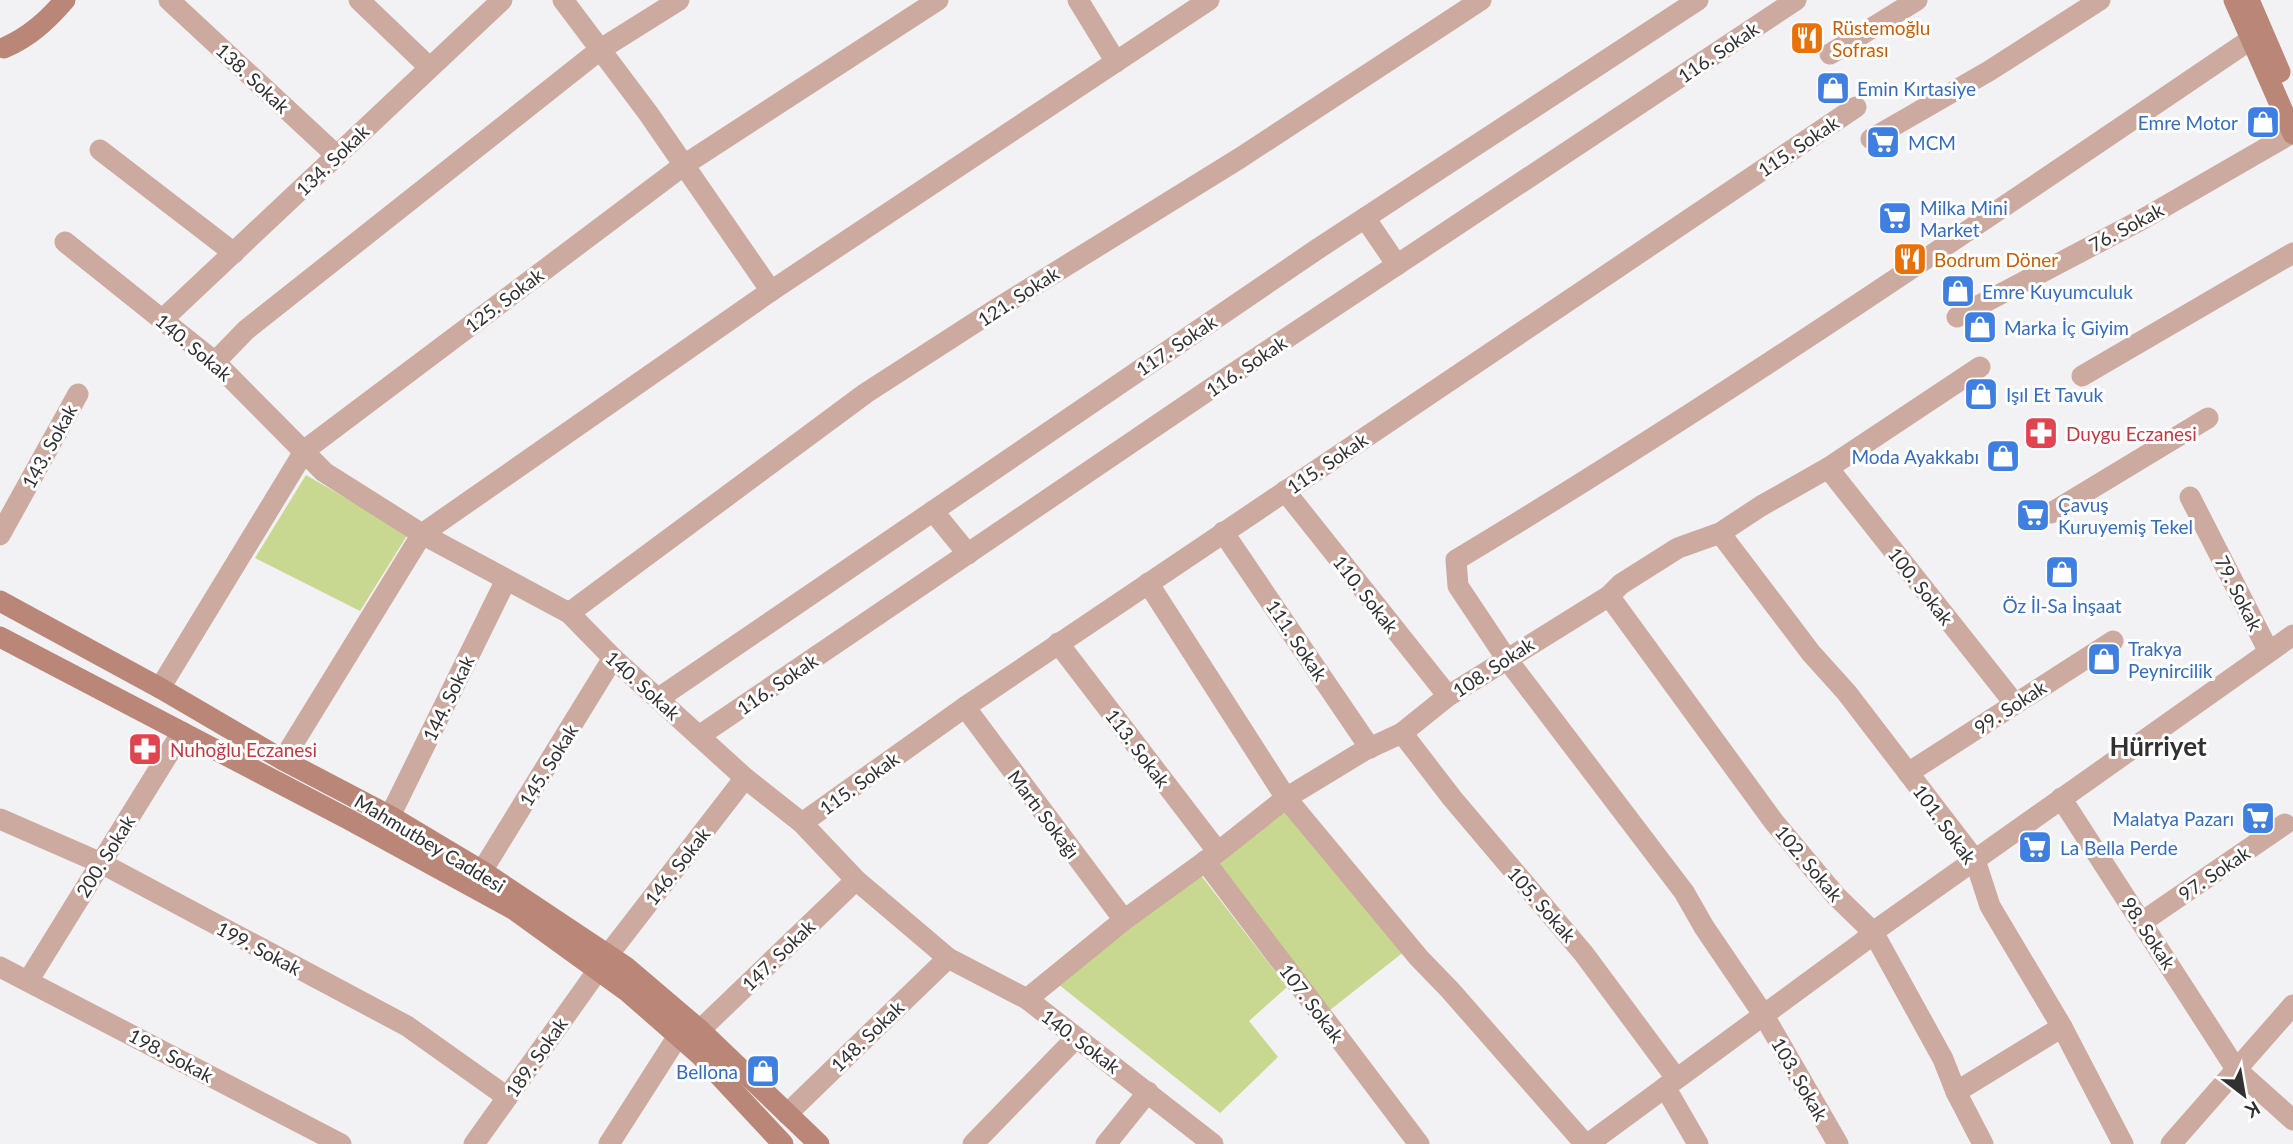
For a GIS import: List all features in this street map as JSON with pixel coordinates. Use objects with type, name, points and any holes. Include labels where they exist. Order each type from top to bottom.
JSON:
[{"type":"main road","points":[[2,47],[24,39],[50,18],[65,0]]},
{"type":"main road","points":[[2234,0],[2293,133]]},
{"type":"main road","points":[[2249,0],[2293,103]]},
{"type":"main road","name":"Mahmutbey Caddesi","points":[[0,601],[160,688],[283,760],[390,816],[482,871],[603,962],[628,992],[700,1055],[762,1135],[783,1144]]},
{"type":"main road","name":"Mahmutbey Caddesi","points":[[0,637],[146,712],[513,909],[603,962],[626,967],[700,1030],[819,1144]]},
{"type":"main road","points":[[146,712],[160,688]]},
{"type":"street","name":"138. Sokak","points":[[169,0],[337,156]]},
{"type":"street","points":[[359,0],[429,67]]},
{"type":"street","name":"134. Sokak","points":[[162,320],[502,0]]},
{"type":"street","points":[[563,0],[684,164],[771,291]]},
{"type":"street","points":[[215,362],[246,330],[601,49],[678,0]]},
{"type":"street","name":"125. Sokak","points":[[160,688],[304,450],[684,164],[938,0]]},
{"type":"street","points":[[1078,0],[1116,62]]},
{"type":"street","points":[[283,760],[422,534],[771,291],[1209,0]]},
{"type":"street","name":"121. Sokak","points":[[569,613],[866,393],[1240,158],[1481,0]]},
{"type":"street","name":"117. Sokak","points":[[659,698],[990,470],[1365,218],[1698,0]]},
{"type":"street","name":"116. Sokak","points":[[699,736],[1397,265],[1796,0]]},
{"type":"street","points":[[1830,54],[1917,0]]},
{"type":"street","points":[[1871,139],[1989,71],[2100,0]]},
{"type":"street","name":"103. Sokak","points":[[1838,1144],[1763,1014],[1704,927],[1684,892],[1507,658],[1458,586],[1455,560],[1927,259],[2250,40]]},
{"type":"street","name":"115. Sokak","points":[[802,824],[1058,643],[1856,107]]},
{"type":"street","name":"76. Sokak","points":[[1957,317],[2143,219],[2293,133]]},
{"type":"street","points":[[100,150],[234,253]]},
{"type":"street","points":[[1365,218],[1397,265]]},
{"type":"street","name":"140. Sokak","points":[[65,242],[215,362],[324,472],[422,534],[569,613],[613,659],[745,778],[802,824],[856,880],[948,958],[1027,999],[1213,1144]]},
{"type":"street","points":[[2082,376],[2293,253]]},
{"type":"street","name":"108. Sokak","points":[[1027,999],[1124,920],[1286,798],[1370,748],[1402,733],[1447,696],[1609,596],[1621,584],[1678,548],[1720,533],[1828,468],[1980,367]]},
{"type":"street","name":"143. Sokak","points":[[0,535],[78,394]]},
{"type":"street","points":[[2051,513],[2208,418]]},
{"type":"street","name":"100. Sokak","points":[[1828,468],[2015,704]]},
{"type":"street","name":"110. Sokak","points":[[1285,491],[1447,696]]},
{"type":"street","name":"79. Sokak","points":[[2190,497],[2269,652]]},
{"type":"street","points":[[933,511],[968,554]]},
{"type":"street","name":"111. Sokak","points":[[1223,532],[1370,748]]},
{"type":"street","name":"101. Sokak","points":[[1720,533],[1975,860],[1990,906],[2062,1027],[2123,1144]]},
{"type":"street","name":"144. Sokak","points":[[390,816],[506,580]]},
{"type":"street","points":[[1148,583],[1286,798],[1419,958],[1587,1144],[1873,932],[2293,635]]},
{"type":"street","name":"102. Sokak","points":[[1609,596],[1774,822],[1836,896],[1873,932],[1943,1059],[1956,1092],[1983,1144]]},
{"type":"street","name":"99. Sokak","points":[[1908,773],[2113,641]]},
{"type":"street","name":"113. Sokak","points":[[1058,643],[1211,857]]},
{"type":"street","name":"145. Sokak","points":[[482,871],[613,659]]},
{"type":"street","name":"Martı Sokağı","points":[[965,707],[1124,920]]},
{"type":"street","name":"200. Sokak","points":[[28,981],[182,732]]},
{"type":"street","name":"105. Sokak","points":[[1402,733],[1452,798],[1584,954],[1671,1083],[1698,1144]]},
{"type":"street","name":"146. Sokak","points":[[603,962],[745,778]]},
{"type":"street","name":"98. Sokak","points":[[2061,799],[2236,1069],[2293,1120]]},
{"type":"street","name":"199. Sokak","points":[[0,819],[101,863],[407,1026],[507,1097]]},
{"type":"street","name":"97. Sokak","points":[[2142,922],[2285,824]]},
{"type":"street","name":"107. Sokak","points":[[1211,857],[1419,1144]]},
{"type":"street","name":"147. Sokak","points":[[700,1030],[856,880]]},
{"type":"street","name":"148. Sokak","points":[[787,1114],[948,958]]},
{"type":"street","name":"189. Sokak","points":[[474,1144],[603,962]]},
{"type":"street","name":"198. Sokak","points":[[0,967],[341,1144]]},
{"type":"street","points":[[2171,1144],[2293,1005]]},
{"type":"street","points":[[1956,1092],[2062,1027]]},
{"type":"street","points":[[609,1144],[678,1036]]},
{"type":"street","points":[[973,1144],[1076,1038]]},
{"type":"street","points":[[1106,1144],[1148,1092]]},
{"type":"green space","points":[[306,475],[408,534],[360,611],[255,558]]},
{"type":"green space","points":[[1284,807],[1405,951],[1330,1010],[1216,866]]},
{"type":"green space","points":[[1200,874],[1287,987],[1249,1021],[1278,1057],[1220,1113],[1058,984]]},
{"type":"place","name":"Rüstemoğlu Sofrası","points":[[1807,38]]},
{"type":"place","name":"Emin Kırtasiye","points":[[1833,88]]},
{"type":"place","name":"Emre Motor","points":[[2263,122]]},
{"type":"place","name":"MCM","points":[[1883,142]]},
{"type":"place","name":"Milka Mini Market","points":[[1895,218]]},
{"type":"place","name":"Bodrum Döner","points":[[1910,259]]},
{"type":"place","name":"Emre Kuyumculuk","points":[[1958,291]]},
{"type":"place","name":"Marka İç Giyim","points":[[1980,327]]},
{"type":"place","name":"Işıl Et Tavuk","points":[[1981,394]]},
{"type":"place","name":"Duygu Eczanesi","points":[[2041,433]]},
{"type":"place","name":"Moda Ayakkabı","points":[[2003,456]]},
{"type":"place","name":"Çavuş Kuruyemiş Tekel","points":[[2033,515]]},
{"type":"place","name":"Öz İl-Sa İnşaat","points":[[2062,572]]},
{"type":"place","name":"Trakya Peynircilik","points":[[2104,659]]},
{"type":"place","name":"Nuhoğlu Eczanesi","points":[[145,749]]},
{"type":"place","name":"Malatya Pazarı","points":[[2258,818]]},
{"type":"place","name":"La Bella Perde","points":[[2035,847]]},
{"type":"place","name":"Bellona","points":[[763,1071]]},
{"type":"district","name":"Hürriyet","points":[[2158,746]]}]
